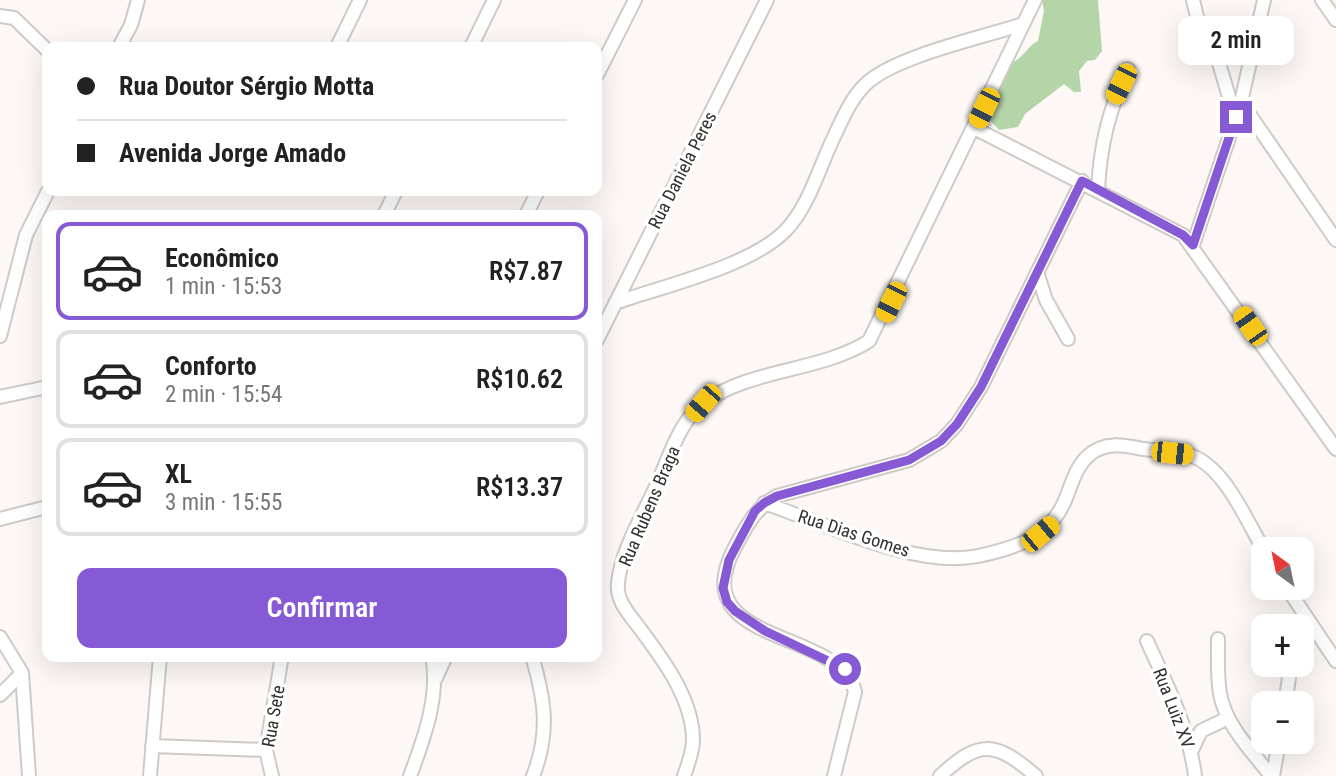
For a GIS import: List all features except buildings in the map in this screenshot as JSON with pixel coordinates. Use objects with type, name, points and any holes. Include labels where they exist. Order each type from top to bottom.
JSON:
[{"type":"street","points":[[122,42],[131,25],[138,0]]},
{"type":"street","points":[[339,42],[360,0]]},
{"type":"street","points":[[473,42],[494,0]]},
{"type":"street","points":[[602,65],[635,0]]},
{"type":"street","name":"Rua Daniela Peres","points":[[602,330],[767,0]]},
{"type":"street","name":"Rua Rubens Braga","points":[[684,776],[693,739],[677,685],[619,597],[618,583],[632,541],[677,440],[703,403],[724,390],[838,356],[869,341],[1035,0]]},
{"type":"street","points":[[1193,0],[1198,21],[1210,33],[1236,117]]},
{"type":"street","points":[[1193,245],[1241,102],[1264,0]]},
{"type":"street","points":[[1322,0],[1336,20]]},
{"type":"street","points":[[2,15],[21,22],[42,45]]},
{"type":"street","points":[[615,303],[742,259],[778,237],[799,213],[848,108],[869,82],[898,65],[1023,24]]},
{"type":"street","points":[[1098,190],[1104,130],[1113,99],[1128,69]]},
{"type":"street","points":[[1241,102],[1336,240]]},
{"type":"street","points":[[974,128],[1183,235],[1193,245],[1336,449]]},
{"type":"street","points":[[834,776],[855,692],[852,678],[837,665],[765,631],[735,611],[727,602],[723,588],[729,560],[755,511],[764,503],[777,496],[909,460],[941,441],[957,424],[981,387],[1082,181]]},
{"type":"street","points":[[0,336],[18,260],[42,214]]},
{"type":"street","points":[[1037,272],[1046,300],[1068,339]]},
{"type":"street","points":[[0,397],[42,388]]},
{"type":"street","name":"Rua Dias Gomes","points":[[764,503],[895,548],[953,559],[977,556],[1020,545],[1052,523],[1076,472],[1096,449],[1111,445],[1188,454],[1202,461],[1216,474],[1256,537]]},
{"type":"street","points":[[0,519],[42,508]]},
{"type":"street","points":[[1294,600],[1336,661]]},
{"type":"street","points":[[1300,610],[1300,614]]},
{"type":"street","points":[[0,637],[22,673],[29,776]]},
{"type":"street","points":[[1218,639],[1219,692],[1228,718],[1273,776]]},
{"type":"street","name":"Rua Luiz XV","points":[[1147,641],[1192,750],[1195,776]]},
{"type":"street","points":[[150,776],[159,662]]},
{"type":"street","name":"Rua Sete","points":[[272,776],[266,750],[281,662]]},
{"type":"street","points":[[433,662],[436,678]]},
{"type":"street","points":[[410,776],[425,732],[436,678],[443,662]]},
{"type":"street","points":[[533,776],[541,755],[546,724],[544,700],[534,662]]},
{"type":"street","points":[[0,695],[22,673]]},
{"type":"street","points":[[1192,750],[1201,731],[1228,718]]},
{"type":"street","points":[[152,746],[266,750]]},
{"type":"street","points":[[940,776],[963,754],[978,748],[996,748],[1012,756],[1036,776]]},
{"type":"street","points":[[1273,776],[1277,754]]},
{"type":"green space","points":[[1042,0],[1098,0],[1102,51],[1095,60],[1087,61],[1079,71],[1081,92],[1074,92],[1064,84],[1025,114],[1018,127],[999,130],[990,120],[991,105],[1011,63],[1038,41],[1044,11]]},
{"type":"route","points":[[845,669],[765,631],[735,611],[727,602],[723,588],[729,560],[755,511],[777,496],[909,460],[941,441],[957,424],[981,387],[1082,181],[1183,235],[1193,245],[1236,117]]}]
